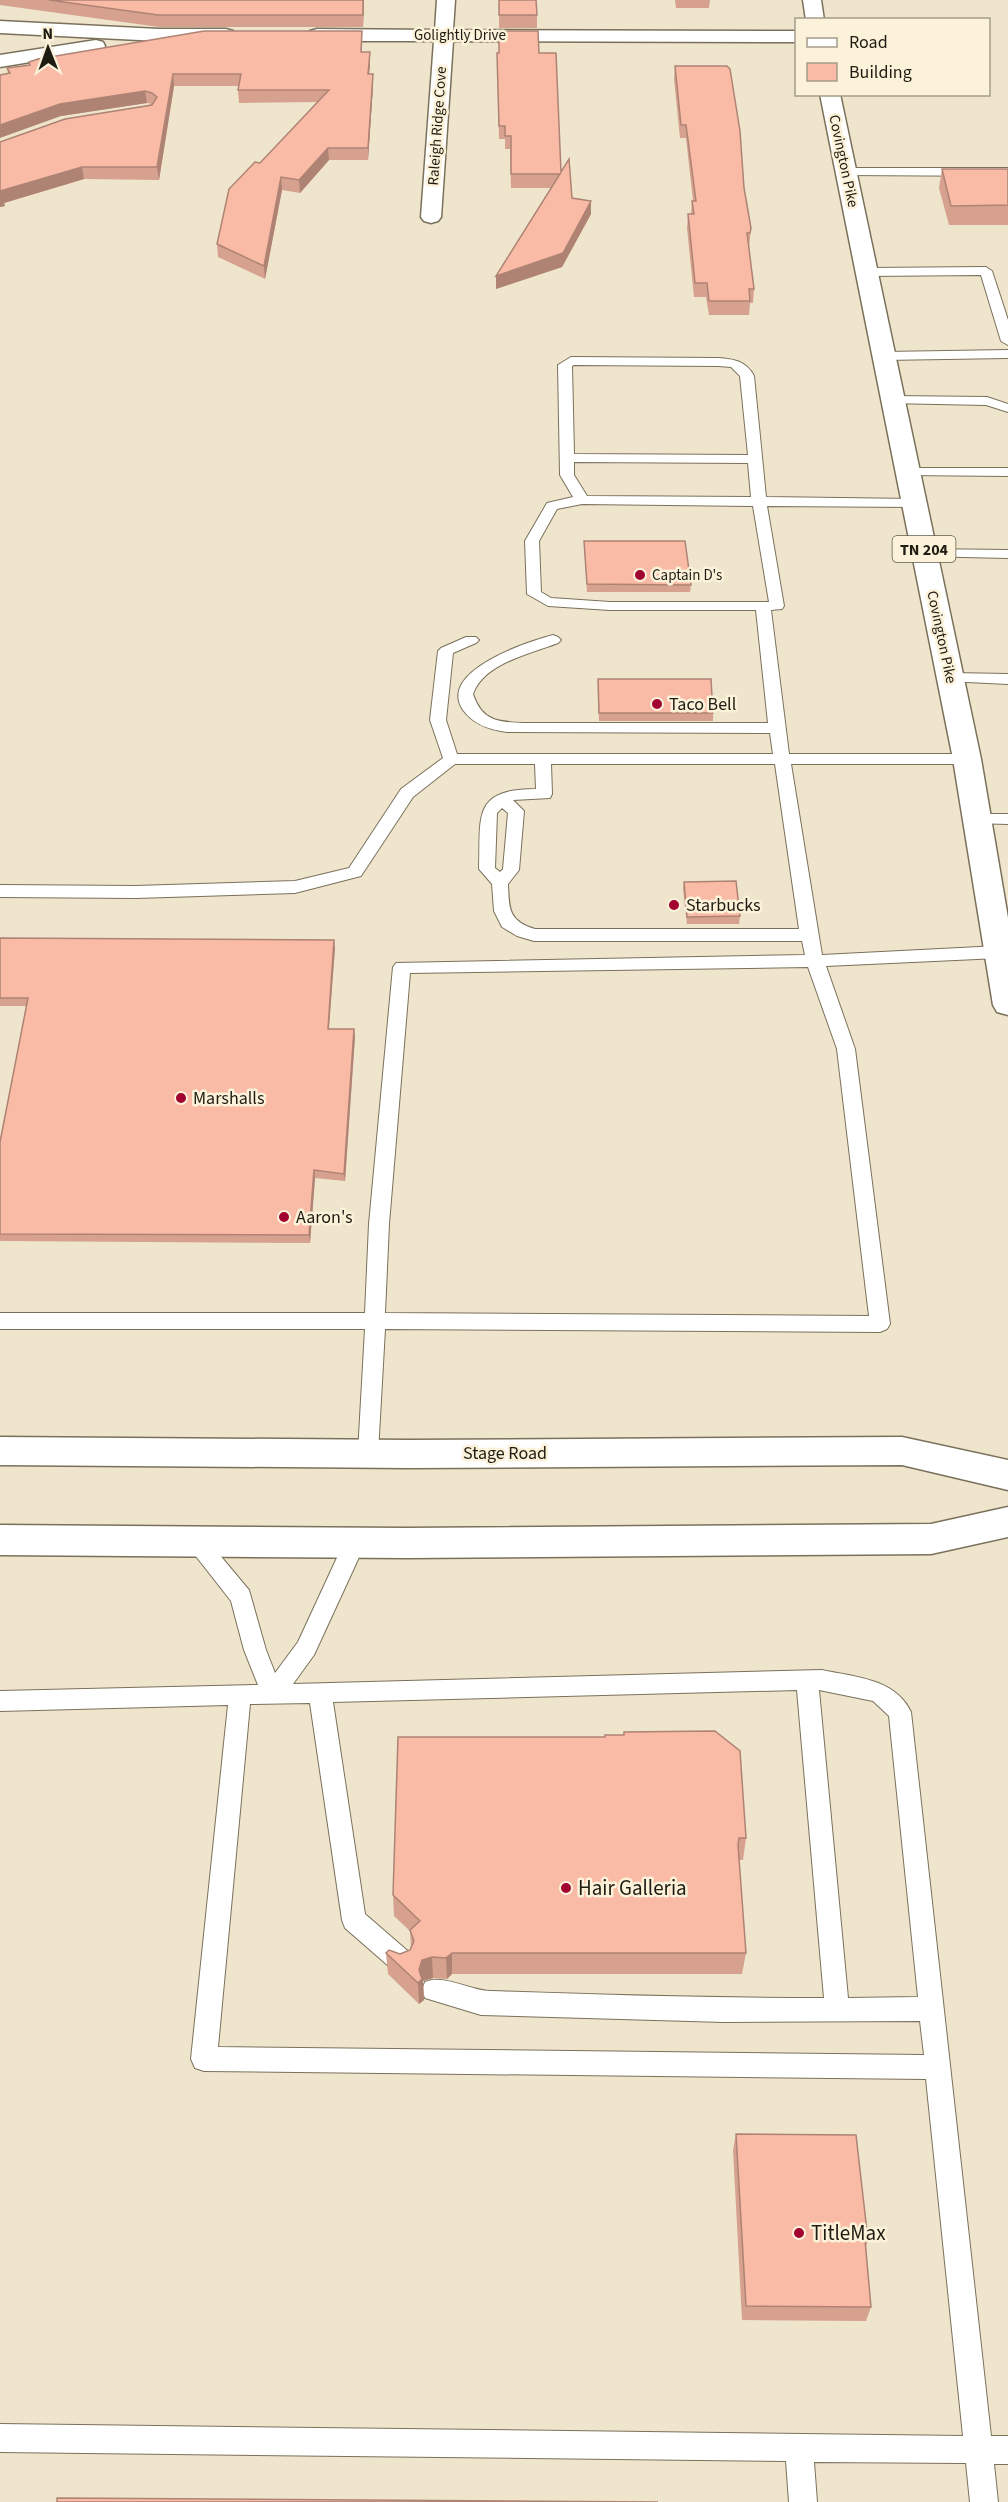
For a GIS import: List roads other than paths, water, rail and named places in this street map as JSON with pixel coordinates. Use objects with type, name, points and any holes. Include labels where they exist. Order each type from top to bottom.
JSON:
[{"type":"main road","name":"Raleigh Ridge Cove","points":[[431,217],[446,0]]},
{"type":"main road","points":[[812,0],[815,18]]},
{"type":"main road","points":[[0,27],[159,35],[242,35]]},
{"type":"main road","points":[[0,61],[159,35]]},
{"type":"main road","name":"Golightly Drive","points":[[302,35],[795,37]]},
{"type":"main road","name":"Covington Pike","points":[[830,96],[967,759],[1008,1005]]},
{"type":"main road","name":"Stage Road","points":[[0,1451],[368,1453],[902,1451],[1008,1475]]},
{"type":"main road","points":[[0,1540],[355,1542],[930,1539],[1008,1522]]},
{"type":"lane","points":[[846,172],[1008,172]]},
{"type":"lane","points":[[867,272],[986,272],[1008,341]]},
{"type":"lane","points":[[884,356],[1008,354]]},
{"type":"lane","points":[[582,500],[567,475],[565,365],[571,361],[718,362],[737,364],[745,369],[759,502],[777,606],[610,606],[548,602],[534,594],[532,542],[552,506],[582,500],[759,502],[915,503]]},
{"type":"lane","points":[[893,399],[987,402],[1008,399]]},
{"type":"lane","points":[[987,402],[1008,408]]},
{"type":"lane","points":[[567,458],[755,459]]},
{"type":"lane","points":[[908,472],[1008,472]]},
{"type":"lane","points":[[924,553],[1008,554]]},
{"type":"lane","points":[[0,1321],[880,1324],[846,1049],[815,961],[809,935],[777,728],[763,606]]},
{"type":"lane","points":[[451,759],[438,720],[446,651],[471,640]]},
{"type":"lane","points":[[553,640],[495,663],[473,677],[466,690],[466,703],[475,717],[488,724],[523,728],[777,728]]},
{"type":"lane","points":[[951,678],[1008,679]]},
{"type":"lane","points":[[0,891],[136,892],[295,887],[355,872],[407,793],[451,759],[967,759]]},
{"type":"lane","points":[[543,759],[544,794],[512,794],[501,799],[489,812],[487,869],[500,883],[501,914],[507,923],[519,931],[534,935],[809,935]]},
{"type":"lane","points":[[500,883],[511,870],[516,811],[501,799]]},
{"type":"lane","points":[[977,819],[1008,819]]},
{"type":"lane","points":[[368,1453],[379,1224],[402,967],[815,961],[999,952]]},
{"type":"lane","points":[[195,1541],[241,1597],[255,1650],[273,1694]]},
{"type":"lane","points":[[273,1694],[306,1648],[355,1542]]},
{"type":"lane","points":[[0,1701],[822,1680],[879,1692],[900,1712],[984,2502]]},
{"type":"lane","points":[[807,1681],[837,2009]]},
{"type":"lane","points":[[320,1692],[354,1920],[401,1961]]},
{"type":"lane","points":[[240,1694],[204,2059],[937,2067]]},
{"type":"lane","points":[[434,1990],[481,2003],[724,2010],[931,2009]]},
{"type":"lane","points":[[0,2438],[1008,2450]]},
{"type":"lane","points":[[799,2447],[803,2502]]},
{"type":"place","name":"Captain D's","points":[[640,575]]},
{"type":"place","name":"Taco Bell","points":[[657,704]]},
{"type":"place","name":"Starbucks","points":[[674,905]]},
{"type":"place","name":"Marshalls","points":[[181,1098]]},
{"type":"place","name":"Aaron's","points":[[284,1217]]},
{"type":"place","name":"Hair Galleria","points":[[566,1888]]},
{"type":"place","name":"TitleMax","points":[[799,2233]]}]
